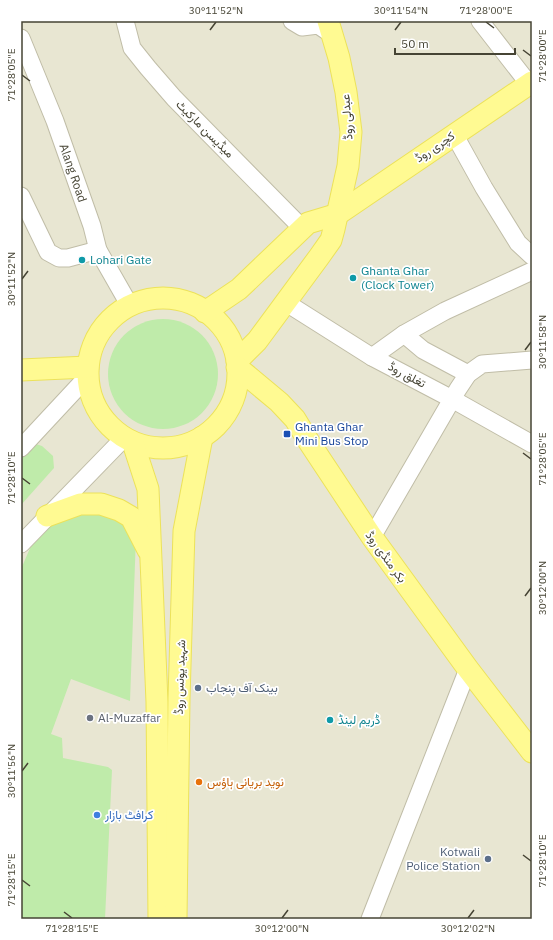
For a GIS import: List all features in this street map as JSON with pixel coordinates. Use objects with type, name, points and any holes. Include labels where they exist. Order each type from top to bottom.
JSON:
[{"type":"main road","name":"عبدلی روڈ","points":[[237,364],[257,341],[331,240],[348,166],[351,132],[346,92],[331,28]]},
{"type":"main road","name":"کچری روڈ","points":[[338,214],[530,83]]},
{"type":"main road","points":[[205,312],[239,289],[308,223],[338,214]]},
{"type":"main road","points":[[155,299],[182,301],[194,305],[217,321],[233,346],[237,364],[235,394],[222,419],[213,429],[189,444],[161,448],[147,447],[128,440],[114,430],[98,412],[92,400],[89,388],[88,371],[91,352],[97,338],[106,325],[117,314],[130,306],[142,301],[155,299]]},
{"type":"main road","name":"بکر منڈی روڈ","points":[[237,364],[279,402],[295,419],[372,537],[468,669],[532,752]]},
{"type":"main road","points":[[21,370],[88,371]]},
{"type":"main road","name":"شہید یونس روڈ","points":[[176,919],[179,707],[184,531],[202,437]]},
{"type":"main road","name":"شہید یونس روڈ","points":[[128,440],[148,489],[157,702],[159,919]]},
{"type":"main road","points":[[47,516],[80,504],[101,504],[119,510],[131,517],[150,554]]},
{"type":"street","name":"میڈیسن مارکیٹ","points":[[125,21],[132,48],[148,68],[174,98],[302,228]]},
{"type":"street","points":[[292,21],[302,27],[318,25],[331,28]]},
{"type":"street","points":[[480,21],[530,83]]},
{"type":"street","name":"Alang Road","points":[[21,38],[55,121],[92,226],[98,250],[130,306]]},
{"type":"street","points":[[454,134],[484,188],[518,243],[532,256]]},
{"type":"street","points":[[21,196],[48,252],[59,258],[68,258],[98,250]]},
{"type":"street","points":[[372,357],[404,334],[445,311],[532,271]]},
{"type":"street","name":"تغلق روڈ","points":[[285,302],[372,357],[452,399],[532,444]]},
{"type":"street","points":[[404,334],[423,350],[468,374]]},
{"type":"street","points":[[372,537],[468,374],[482,364],[532,360]]},
{"type":"street","points":[[21,448],[88,371]]},
{"type":"street","points":[[21,544],[47,516],[128,440]]},
{"type":"street","points":[[370,919],[468,669]]},
{"type":"shaded area","points":[[21,21],[532,21],[532,919],[21,919]]},
{"type":"green space","points":[[163,319],[184,323],[194,328],[202,335],[209,343],[214,353],[218,374],[214,395],[209,405],[202,413],[194,420],[184,425],[163,429],[142,425],[132,420],[124,413],[117,405],[112,395],[108,374],[112,353],[117,343],[124,335],[132,328],[142,323]]},
{"type":"green space","points":[[36,444],[42,446],[53,456],[54,468],[21,505],[21,457]]},
{"type":"green space","points":[[102,513],[121,522],[136,536],[130,701],[71,679],[51,734],[62,738],[63,758],[108,767],[112,770],[105,919],[21,919],[21,569],[34,539],[50,523],[67,514]]},
{"type":"place","name":"Lohari Gate","points":[[82,260]]},
{"type":"place","name":"Ghanta Ghar (Clock Tower)","points":[[353,278]]},
{"type":"place","name":"Ghanta Ghar Mini Bus Stop","points":[[287,434]]},
{"type":"place","name":"بینک آف پنجاب","points":[[198,688]]},
{"type":"place","name":"Al-Muzaffar","points":[[90,718]]},
{"type":"place","name":"ڈریم لینڈ","points":[[330,720]]},
{"type":"place","name":"نوید بریانی ہاؤس","points":[[199,782]]},
{"type":"place","name":"کرافٹ بازار","points":[[97,815]]},
{"type":"place","name":"Kotwali Police Station","points":[[488,859]]}]
